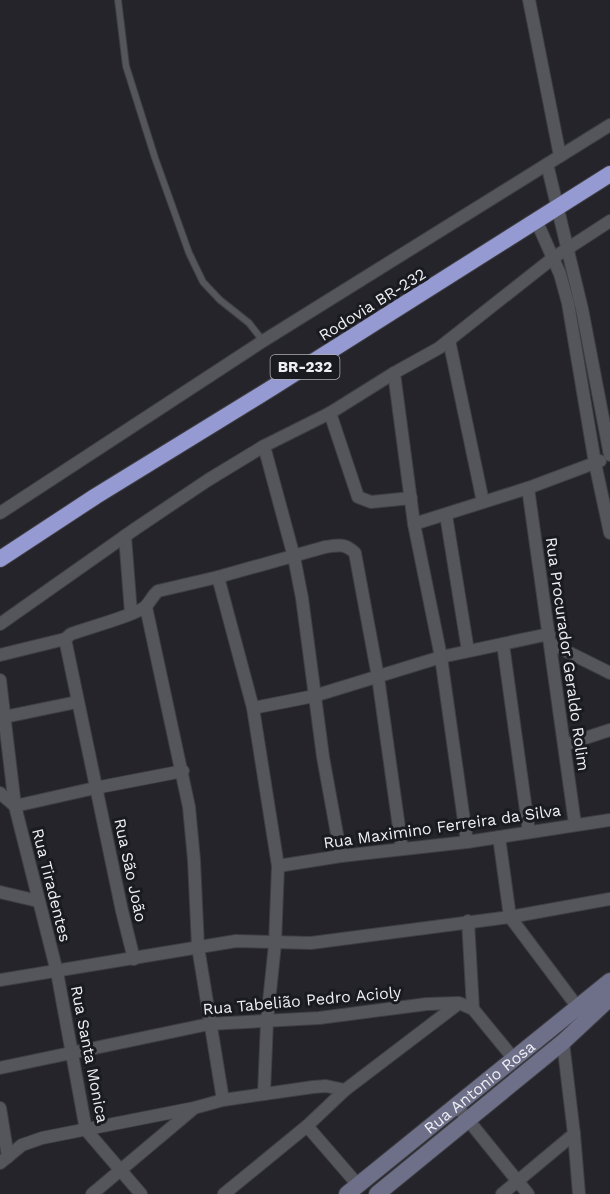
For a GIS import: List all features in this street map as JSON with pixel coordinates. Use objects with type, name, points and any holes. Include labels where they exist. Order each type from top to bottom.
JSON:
[{"type":"highway","name":"Rodovia BR-232","points":[[0,559],[96,496],[290,377],[610,174]]},
{"type":"main road","name":"Rua Antonio Rosa","points":[[377,1194],[563,1042],[582,1014],[610,981]]},
{"type":"main road","name":"Rua Antonio Rosa","points":[[352,1189],[514,1059],[610,998]]},
{"type":"street","points":[[528,0],[560,156]]},
{"type":"street","points":[[0,513],[263,341],[610,125]]},
{"type":"street","points":[[414,524],[528,488],[610,457],[582,309],[547,164]]},
{"type":"street","points":[[536,220],[560,274],[568,303],[595,463],[610,533]]},
{"type":"street","points":[[0,624],[125,536],[264,446],[330,412],[449,340],[553,258],[610,221]]},
{"type":"street","points":[[449,340],[483,502]]},
{"type":"street","points":[[394,373],[414,524],[441,657],[467,842]]},
{"type":"street","points":[[330,412],[358,497],[371,502],[411,498]]},
{"type":"street","points":[[264,446],[294,557],[302,598],[314,696],[341,856]]},
{"type":"street","name":"Rua Procurador Geraldo Rolim","points":[[528,488],[575,825]]},
{"type":"street","points":[[446,515],[468,651]]},
{"type":"street","points":[[125,536],[130,613]]},
{"type":"street","points":[[0,655],[65,639],[71,634],[146,607],[158,591],[325,547],[341,544],[348,547],[356,554],[378,677],[402,849]]},
{"type":"street","points":[[218,577],[253,708],[278,866],[264,1094]]},
{"type":"street","points":[[146,607],[183,771],[194,860],[198,947],[223,1100]]},
{"type":"street","name":"Rua São João","points":[[65,639],[95,788],[134,959]]},
{"type":"street","points":[[253,708],[314,696],[441,657],[503,644],[550,639],[610,673]]},
{"type":"street","points":[[503,644],[529,832]]},
{"type":"street","name":"Rua Tiradentes","points":[[0,680],[2,717],[15,806],[57,972]]},
{"type":"street","points":[[2,717],[77,702]]},
{"type":"street","points":[[564,746],[610,730]]},
{"type":"street","points":[[0,793],[15,806],[183,771]]},
{"type":"street","name":"Rua Maximino Ferreira da Silva","points":[[278,866],[341,856],[467,842],[610,820]]},
{"type":"street","points":[[499,837],[510,917],[582,1014]]},
{"type":"street","points":[[0,892],[38,901]]},
{"type":"street","points":[[0,980],[236,941],[311,944],[510,917],[610,899]]},
{"type":"street","points":[[468,921],[474,1009]]},
{"type":"street","name":"Rua Santa Monica","points":[[57,972],[86,1130],[141,1194]]},
{"type":"street","points":[[224,1194],[307,1126],[345,1090],[459,1003]]},
{"type":"street","name":"Rua Tabelião Pedro Acioly","points":[[0,1068],[209,1024],[319,1018],[427,1004],[459,1003],[474,1009],[514,1059]]},
{"type":"street","points":[[563,1042],[579,1194]]},
{"type":"street","points":[[4,1160],[22,1145],[42,1138],[194,1108],[223,1100],[326,1086],[345,1090]]},
{"type":"street","points":[[456,1105],[528,1194]]},
{"type":"street","points":[[0,1108],[4,1160]]},
{"type":"street","points":[[92,1194],[194,1108]]},
{"type":"street","points":[[307,1126],[352,1189]]},
{"type":"street","points":[[502,1194],[574,1134]]},
{"type":"lane","points":[[118,0],[126,66],[155,158],[189,253],[203,282],[220,300],[249,323],[263,341]]}]
